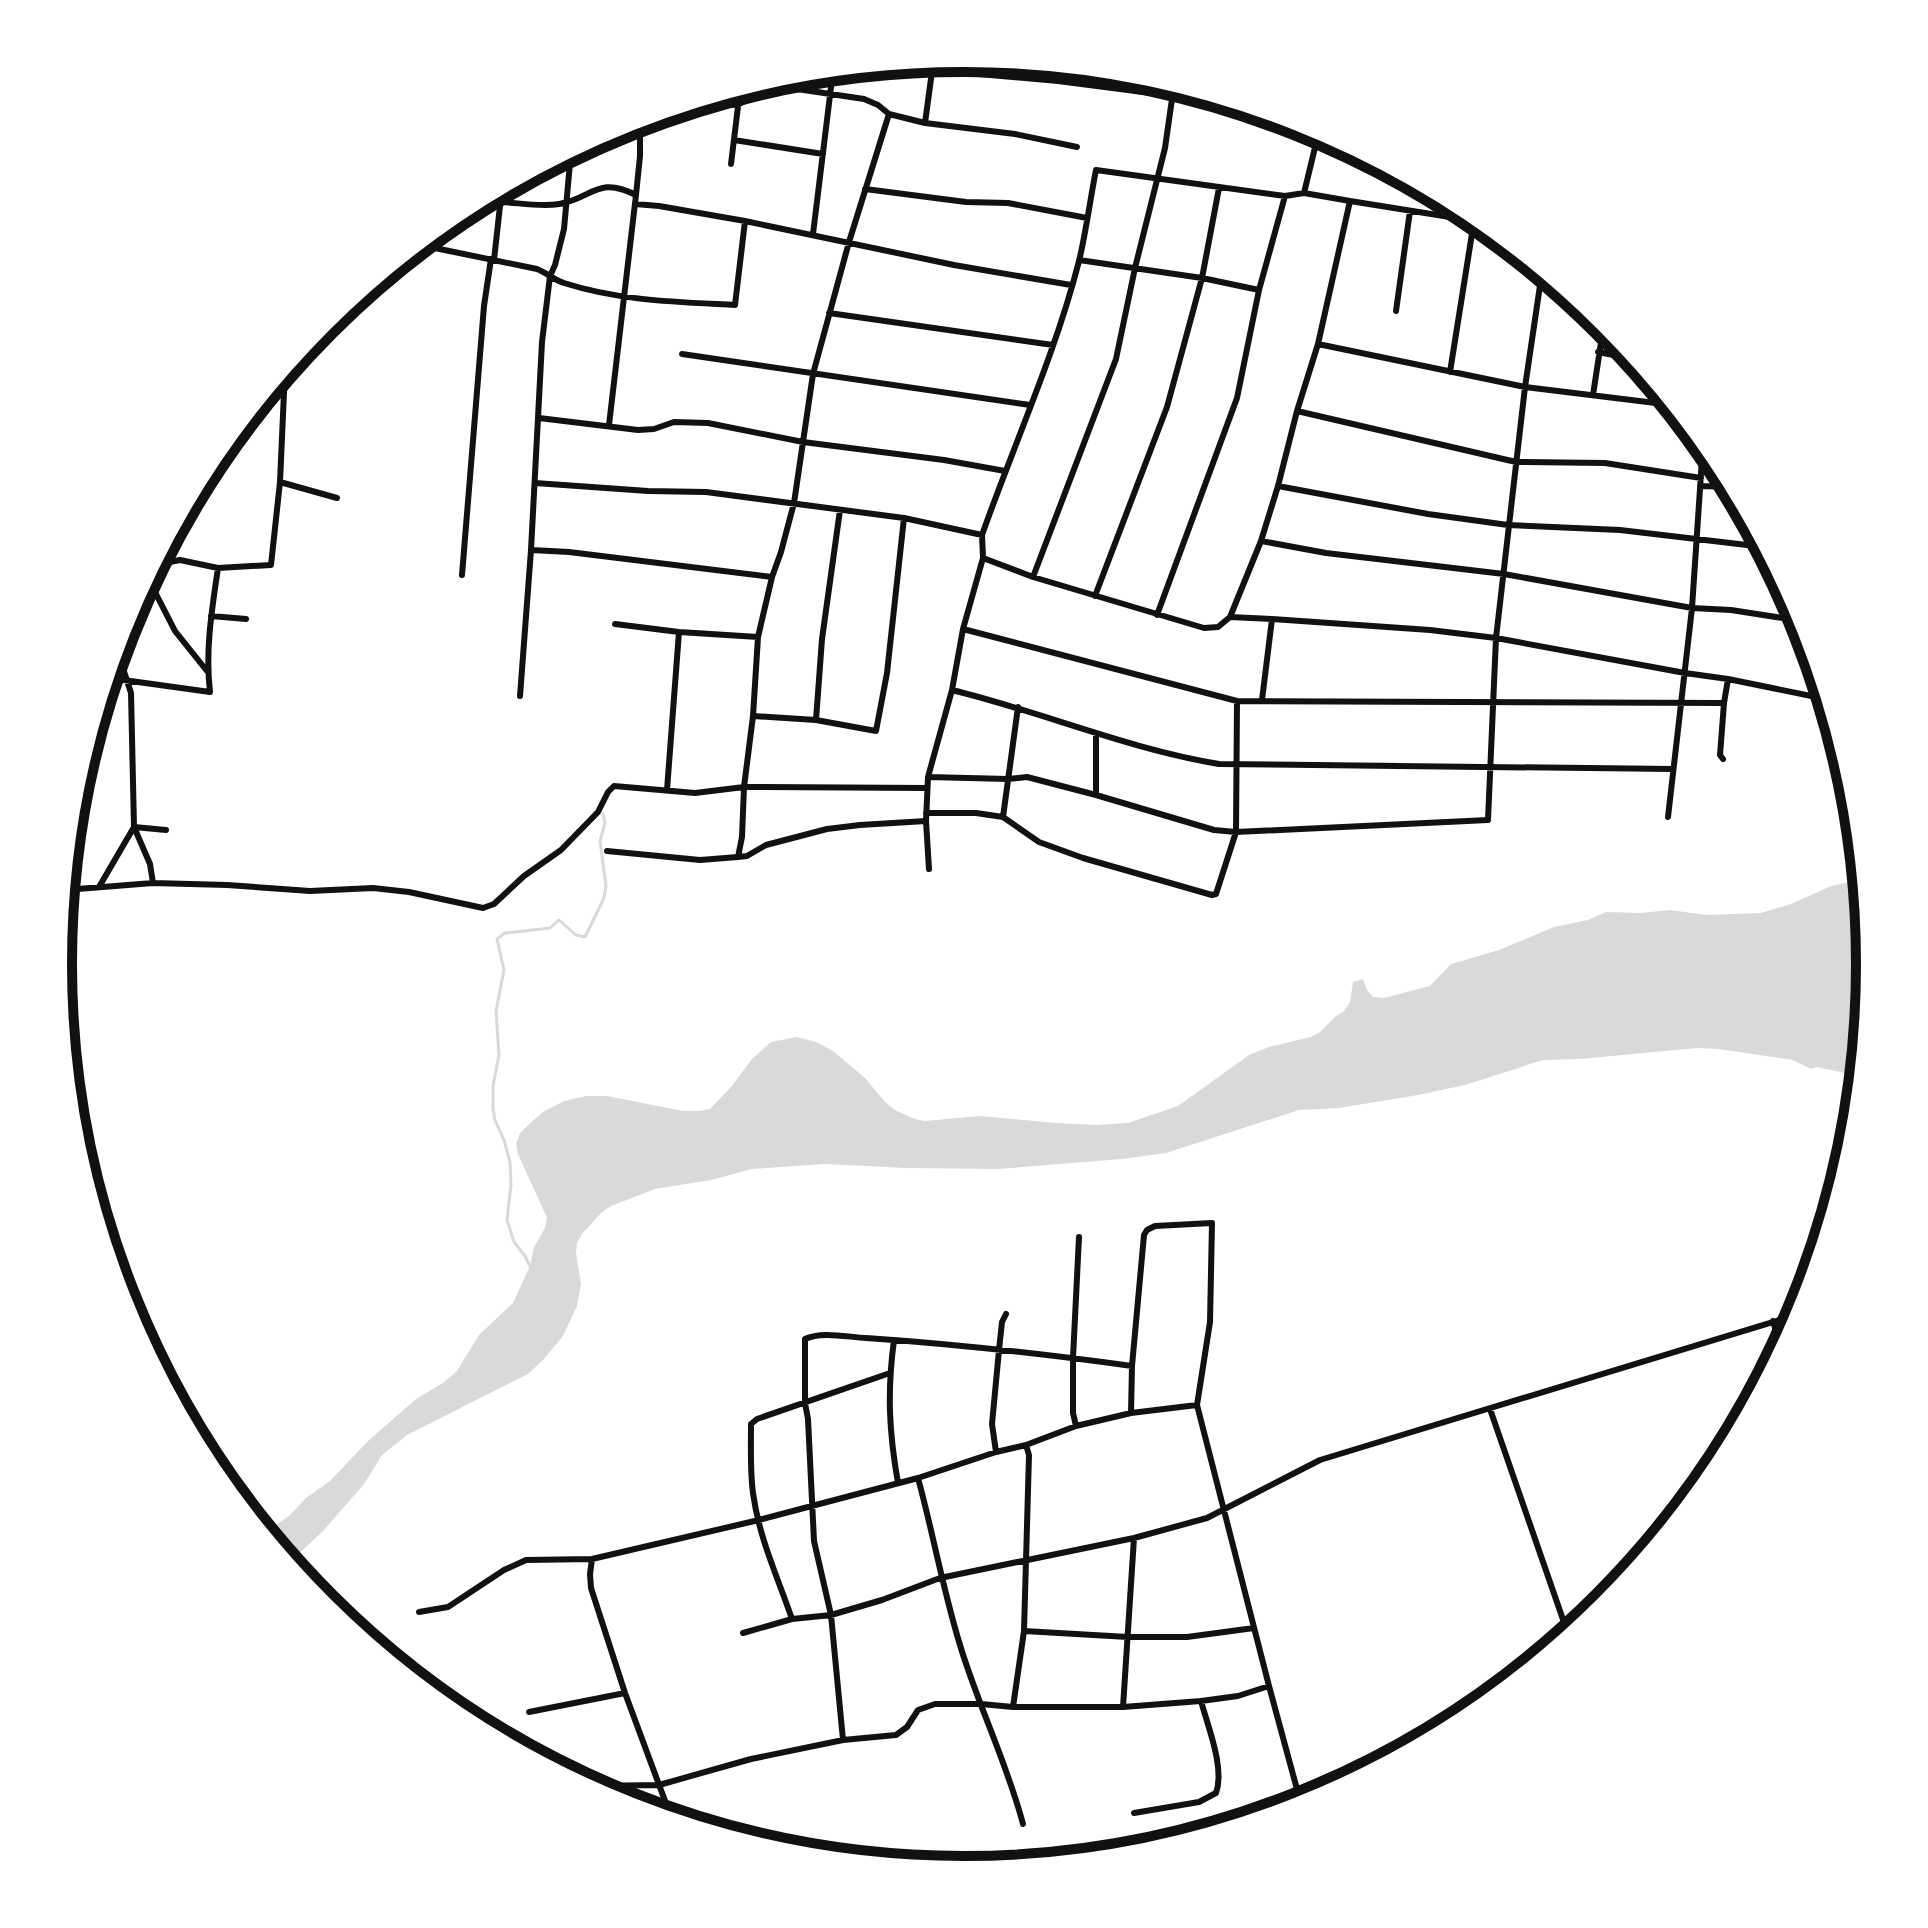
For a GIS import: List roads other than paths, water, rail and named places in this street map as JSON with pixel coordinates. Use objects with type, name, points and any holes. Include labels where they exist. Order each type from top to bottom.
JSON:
[{"type":"street","points":[[958,72],[1163,95]]},
{"type":"street","points":[[925,123],[931,73]]},
{"type":"street","points":[[813,234],[831,83]]},
{"type":"street","points":[[790,89],[864,99],[889,114],[925,123],[1015,134],[1077,147]]},
{"type":"street","points":[[1033,577],[1116,359],[1165,148],[1173,97]]},
{"type":"street","points":[[725,104],[737,105],[749,98]]},
{"type":"street","points":[[731,164],[738,101]]},
{"type":"street","points":[[738,857],[758,637],[794,503],[813,374],[849,242],[889,114]]},
{"type":"street","points":[[609,425],[636,195],[640,133]]},
{"type":"street","points":[[734,140],[823,154]]},
{"type":"street","points":[[1304,193],[1316,145]]},
{"type":"street","points":[[520,696],[542,342],[550,276],[559,252],[570,164]]},
{"type":"street","points":[[929,869],[926,817],[928,777],[983,558],[982,535],[1053,345],[1079,260],[1096,170],[1285,196],[1304,193],[1452,217]]},
{"type":"street","points":[[462,575],[484,306],[502,202],[550,205],[615,187],[636,195]]},
{"type":"street","points":[[1095,596],[1167,407],[1202,278],[1219,188]]},
{"type":"street","points":[[865,189],[966,202],[1008,203],[1087,218]]},
{"type":"street","points":[[1157,615],[1237,398],[1259,290],[1285,196]]},
{"type":"street","points":[[983,558],[1033,577],[1204,628],[1218,627],[1230,617],[1261,541],[1278,486],[1318,344],[1350,201]]},
{"type":"street","points":[[635,204],[745,221],[954,265],[1071,285]]},
{"type":"street","points":[[1396,311],[1410,211]]},
{"type":"street","points":[[433,248],[537,269],[567,284],[624,297],[735,305],[745,221]]},
{"type":"street","points":[[1450,372],[1476,233]]},
{"type":"street","points":[[1079,260],[1202,278],[1259,290]]},
{"type":"street","points":[[928,777],[1027,777],[1214,830],[1236,832],[1488,820],[1496,638],[1540,283]]},
{"type":"street","points":[[829,313],[1053,345]]},
{"type":"street","points":[[1593,395],[1601,339]]},
{"type":"street","points":[[1318,344],[1525,387],[1657,403]]},
{"type":"street","points":[[1598,352],[1616,355]]},
{"type":"street","points":[[682,354],[1030,405]]},
{"type":"street","points":[[167,563],[180,560],[218,568],[271,565],[280,482],[284,387]]},
{"type":"street","points":[[1297,411],[1516,462],[1605,463],[1716,484]]},
{"type":"street","points":[[539,418],[638,430],[654,429],[674,422],[708,423],[803,442],[1005,471]]},
{"type":"street","points":[[1668,817],[1692,608],[1702,462]]},
{"type":"street","points":[[280,482],[337,498]]},
{"type":"street","points":[[535,483],[706,492],[904,518],[982,535]]},
{"type":"street","points":[[1278,486],[1428,514],[1508,525],[1620,530],[1751,545]]},
{"type":"street","points":[[816,720],[822,639],[840,510]]},
{"type":"street","points":[[753,716],[816,720],[876,731],[887,673],[904,518]]},
{"type":"street","points":[[1261,541],[1326,553],[1504,574],[1692,608],[1786,619]]},
{"type":"street","points":[[531,550],[772,577]]},
{"type":"street","points":[[118,679],[210,692],[211,616],[218,568]]},
{"type":"street","points":[[155,592],[175,631],[208,673]]},
{"type":"street","points":[[211,616],[246,619]]},
{"type":"street","points":[[1230,617],[1430,630],[1496,638],[1815,697]]},
{"type":"street","points":[[1262,700],[1272,619]]},
{"type":"street","points":[[615,624],[758,637]]},
{"type":"street","points":[[963,629],[1237,701],[1724,703]]},
{"type":"street","points":[[667,790],[679,632]]},
{"type":"street","points":[[123,667],[131,693],[134,827],[150,864],[153,883]]},
{"type":"street","points":[[1723,759],[1720,755],[1728,679]]},
{"type":"street","points":[[952,690],[1018,707],[1096,734],[1197,760],[1236,765],[1673,769]]},
{"type":"street","points":[[607,851],[700,860],[738,857],[747,856],[766,845],[827,829],[976,813],[1003,817],[1039,842],[1083,858],[1212,895],[1216,894],[1236,832],[1237,701]]},
{"type":"street","points":[[1003,817],[1018,707]]},
{"type":"street","points":[[1096,734],[1096,795]]},
{"type":"street","points":[[76,889],[153,883],[310,891],[373,888],[409,892],[483,908],[494,904],[524,876],[561,850],[598,812],[614,786],[695,793],[744,787],[927,788]]},
{"type":"street","points":[[134,827],[166,830]]},
{"type":"street","points":[[99,887],[134,827]]},
{"type":"street","points":[[1131,1413],[1132,1366],[1144,1235],[1155,1226],[1212,1223],[1210,1322],[1197,1405],[1297,1791]]},
{"type":"street","points":[[1076,1426],[1073,1413],[1073,1358],[1079,1237]]},
{"type":"street","points":[[996,1452],[992,1424],[1002,1322],[1006,1314]]},
{"type":"street","points":[[743,1633],[792,1619],[831,1615],[940,1578],[1134,1538],[1207,1518],[1320,1460],[1782,1319]]},
{"type":"street","points":[[1773,1321],[1776,1332]]},
{"type":"street","points":[[843,1740],[831,1615],[814,1541],[805,1403],[805,1339],[821,1336],[894,1340],[1132,1366]]},
{"type":"street","points":[[894,1340],[888,1401],[898,1483]]},
{"type":"street","points":[[792,1619],[771,1565],[753,1495],[751,1424],[757,1419],[890,1373]]},
{"type":"street","points":[[419,1612],[448,1607],[504,1570],[526,1560],[592,1559],[759,1520],[918,1478],[1026,1445],[1076,1426],[1131,1413],[1197,1405]]},
{"type":"street","points":[[1490,1409],[1564,1624]]},
{"type":"street","points":[[1013,1707],[1024,1631],[1029,1455],[1026,1445]]},
{"type":"street","points":[[918,1478],[940,1578],[961,1648],[1023,1824]]},
{"type":"street","points":[[1123,1707],[1134,1538]]},
{"type":"street","points":[[592,1559],[591,1588],[666,1805]]},
{"type":"street","points":[[1024,1631],[1187,1637],[1254,1628]]},
{"type":"street","points":[[618,1786],[659,1785],[751,1759],[843,1740],[896,1735],[907,1727],[918,1710],[935,1704],[1123,1707],[1238,1696],[1269,1686]]},
{"type":"street","points":[[529,1712],[625,1693]]},
{"type":"street","points":[[1134,1813],[1199,1802],[1216,1793],[1220,1783],[1218,1766],[1201,1701]]},
{"type":"street","points":[[663,1804],[664,1799]]},
{"type":"waterway","points":[[532,1270],[514,1242],[507,1220],[510,1162],[493,1109],[493,1086],[499,1055],[496,1011],[504,970],[497,939],[505,933],[550,928],[559,920],[576,935],[585,937],[604,898],[606,886],[600,841],[605,823],[603,814]]}]
